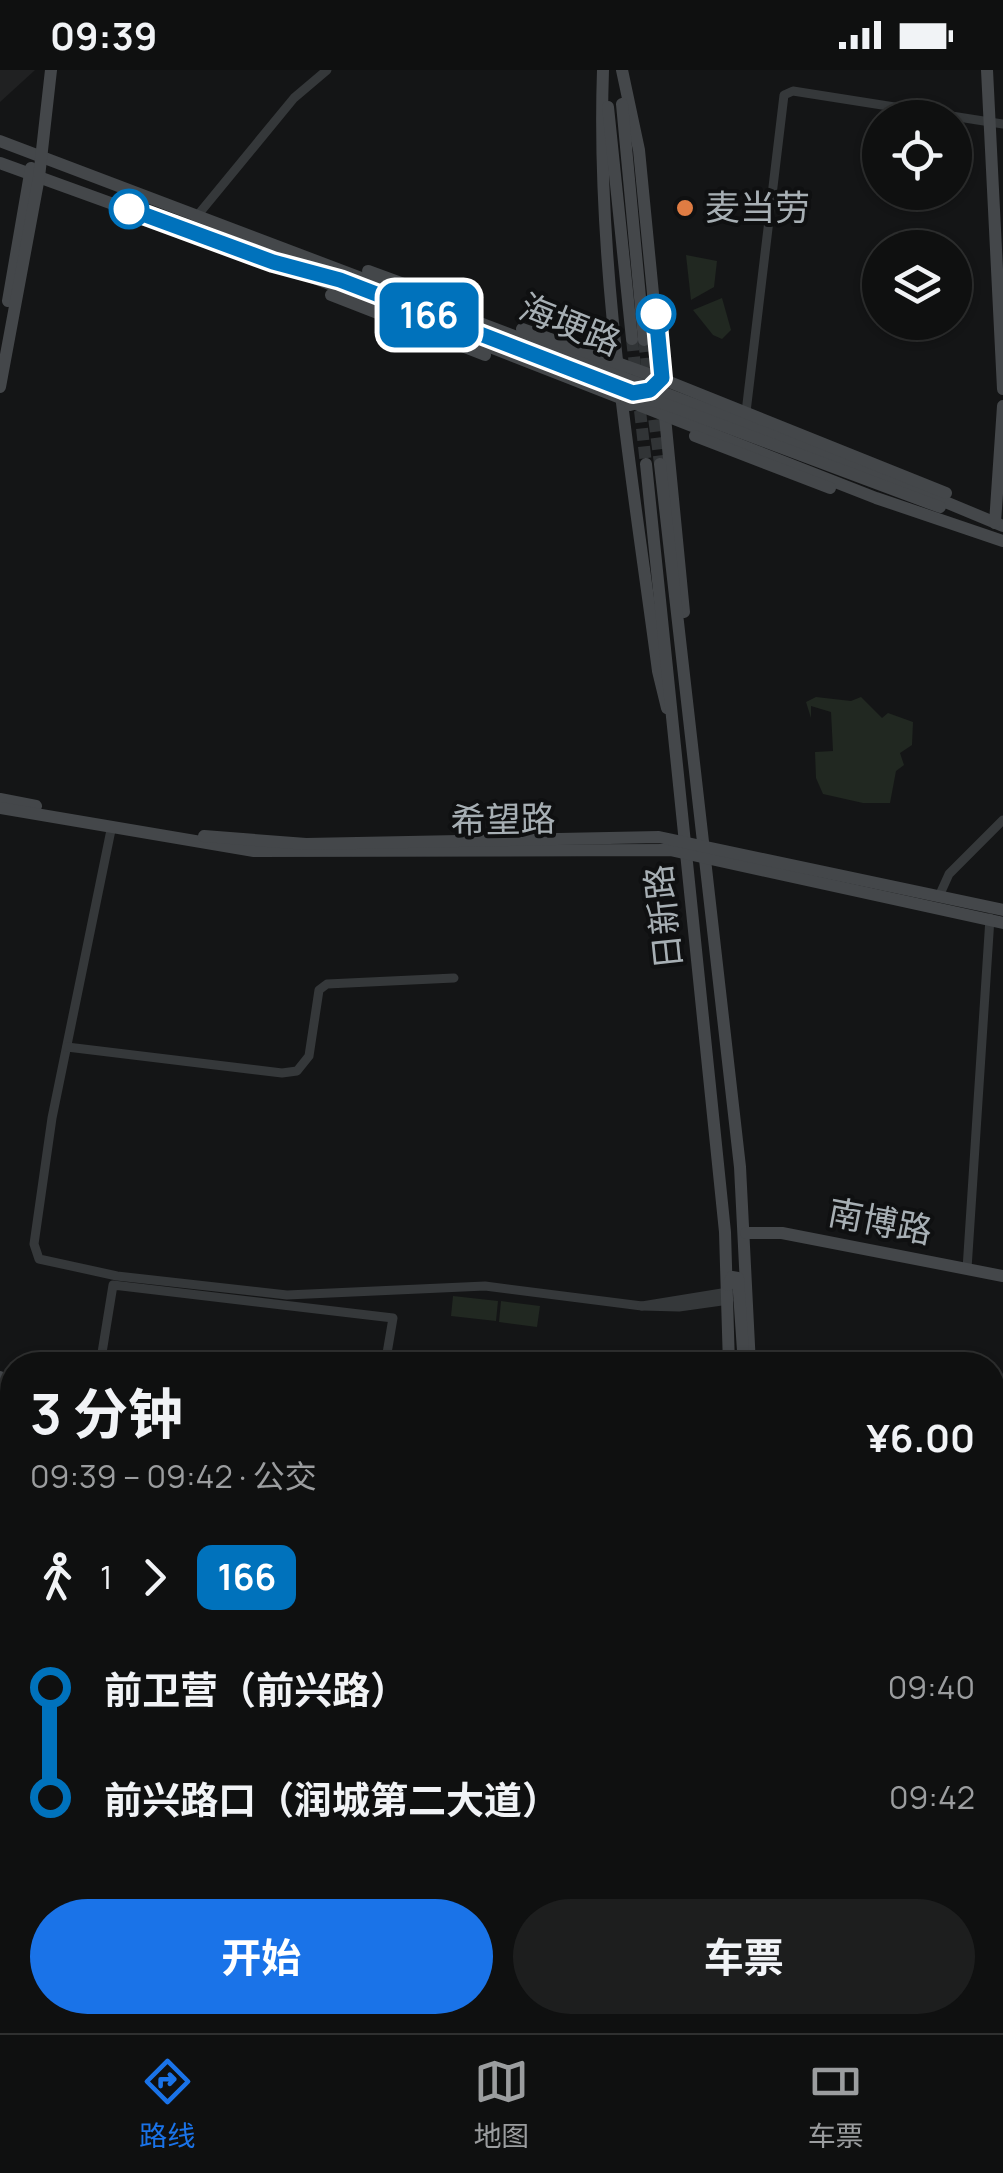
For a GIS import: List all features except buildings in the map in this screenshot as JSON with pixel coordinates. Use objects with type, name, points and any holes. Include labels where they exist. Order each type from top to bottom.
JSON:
[{"type":"main road","points":[[0,387],[38,155],[47,70]]},
{"type":"main road","points":[[604,70],[600,142],[623,409],[658,671],[679,754]]},
{"type":"main road","name":"日新路","points":[[604,70],[638,340],[621,70]]},
{"type":"main road","name":"日新路","points":[[621,70],[640,150],[684,607],[690,739]]},
{"type":"main road","points":[[990,70],[1003,254]]},
{"type":"main road","points":[[996,122],[1003,389]]},
{"type":"main road","name":"海埂路","points":[[0,140],[883,476],[999,525]]},
{"type":"main road","name":"海埂路","points":[[0,163],[273,262],[876,498],[1003,541]]},
{"type":"main road","points":[[0,342],[35,175]]},
{"type":"main road","points":[[302,257],[345,264],[400,282],[662,378],[928,483],[999,525]]},
{"type":"main road","points":[[273,262],[340,280],[622,389],[645,392],[662,378]]},
{"type":"main road","points":[[273,262],[305,283],[371,314],[916,521],[1003,541]]},
{"type":"main road","points":[[623,409],[642,400],[665,404],[912,497],[999,525]]},
{"type":"main road","points":[[999,525],[1003,406]]},
{"type":"main road","name":"日新路","points":[[729,1352],[728,1293],[653,464],[690,739],[746,1233],[747,1352]]},
{"type":"main road","name":"希望路","points":[[0,799],[112,822],[253,842],[641,837],[997,915]]},
{"type":"main road","name":"希望路","points":[[0,808],[110,830],[272,852],[687,847]]},
{"type":"main road","name":"希望路","points":[[702,852],[940,894],[997,915]]},
{"type":"main road","name":"南博路","points":[[746,1233],[782,1233],[1003,1276]]},
{"type":"main road","points":[[728,1293],[731,1278],[738,1278],[746,1352]]},
{"type":"street","points":[[198,216],[301,89],[327,70]]},
{"type":"street","points":[[746,412],[784,96],[792,92],[996,122]]},
{"type":"street","points":[[940,894],[949,874],[1003,820]]},
{"type":"street","points":[[110,830],[67,1047],[34,1244],[44,1262],[116,1276],[286,1296],[485,1286],[642,1306],[728,1293]]},
{"type":"street","points":[[967,1270],[997,915]]},
{"type":"street","points":[[67,1047],[282,1074],[298,1071],[309,1056],[319,990],[327,984],[454,978]]},
{"type":"street","points":[[102,1352],[113,1285],[393,1318],[386,1352]]},
{"type":"shaded area","points":[[0,70],[35,70],[0,102]]},
{"type":"shaded area","points":[[686,255],[717,261],[714,287],[691,300]]},
{"type":"shaded area","points":[[722,298],[731,330],[722,339],[713,335],[693,310]]},
{"type":"shaded area","points":[[816,697],[851,701],[861,697],[882,718],[888,713],[913,722],[912,745],[900,753],[904,765],[896,771],[890,803],[863,803],[823,794],[816,778],[815,752],[833,751],[831,712],[811,706],[811,718],[806,702]]},
{"type":"shaded area","points":[[453,1296],[498,1301],[496,1321],[451,1316]]},
{"type":"shaded area","points":[[501,1301],[540,1306],[537,1327],[499,1322]]},
{"type":"tunnel","points":[[632,339],[646,464]]},
{"type":"tunnel","points":[[644,340],[649,382]]},
{"type":"tunnel","points":[[652,402],[660,464]]},
{"type":"bus line","name":"166","points":[[129,209],[273,262],[340,280],[633,393],[650,390],[662,378],[656,314]]},
{"type":"place","name":"麦当劳","points":[[685,208]]}]
